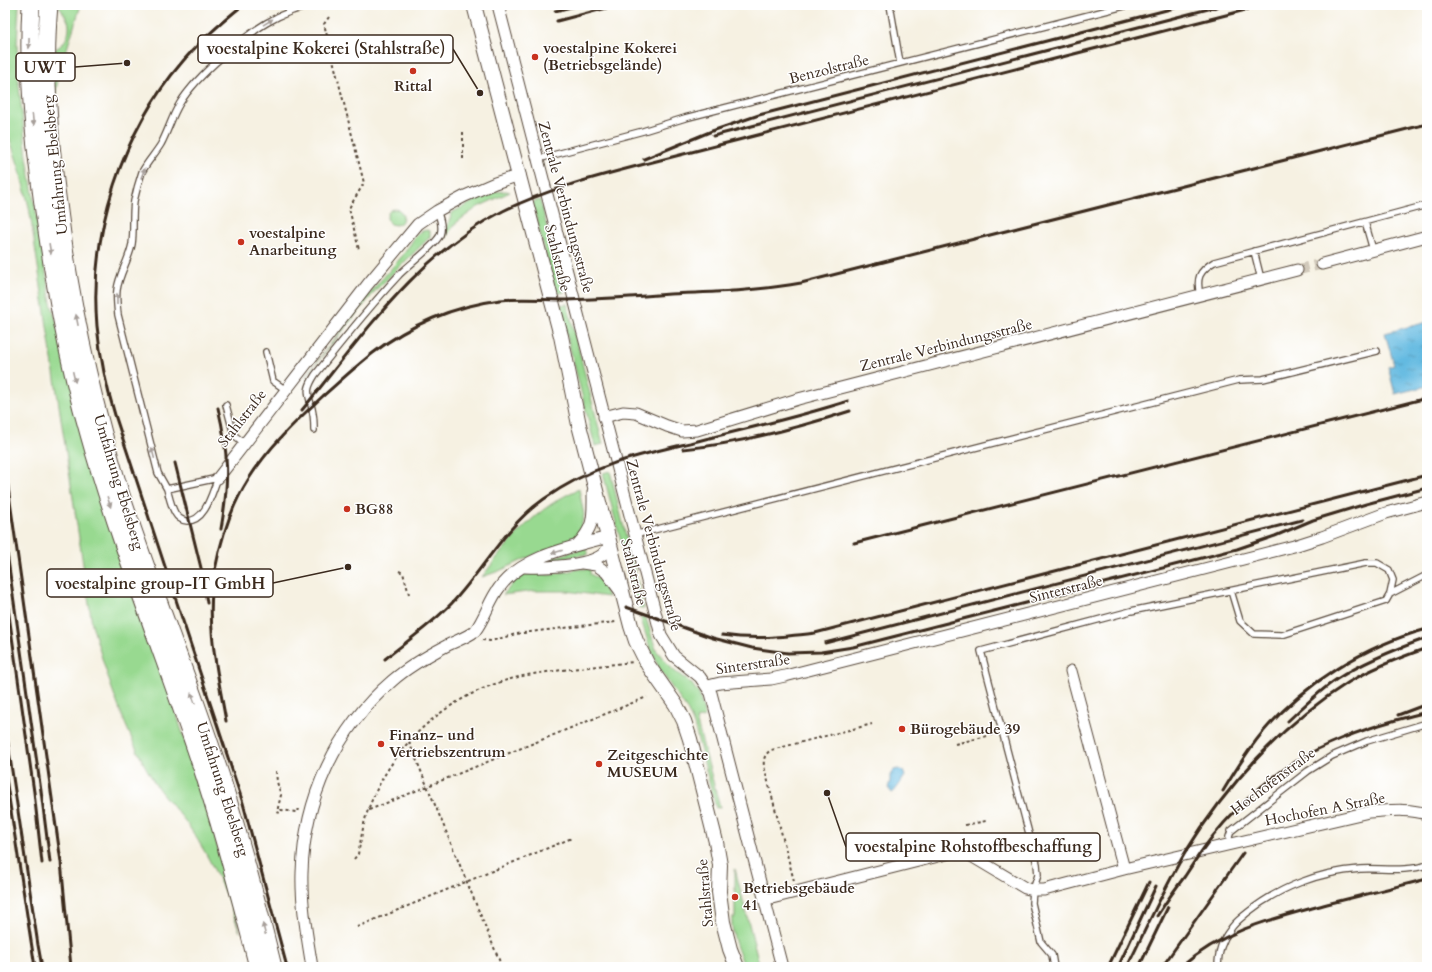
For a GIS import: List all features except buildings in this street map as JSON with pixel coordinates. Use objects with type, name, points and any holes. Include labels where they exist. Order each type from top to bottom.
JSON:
[{"type":"main road","name":"Umfahrung Ebelsberg","points":[[32,5],[29,42],[30,81],[40,181],[56,287],[74,378],[88,433],[124,547],[193,741],[219,822],[239,889],[258,967]]},
{"type":"main road","name":"Umfahrung Ebelsberg","points":[[50,5],[47,37],[47,70],[50,145],[69,283],[88,374],[102,429],[145,565],[220,774],[253,885],[273,967]]},
{"type":"street","name":"Stahlstraße","points":[[474,5],[509,139],[520,175],[561,336],[574,403],[630,626],[648,664],[676,705],[684,720],[690,739],[716,842],[720,865],[719,892],[723,922],[730,949],[737,967]]},
{"type":"street","name":"Zentrale Verbindungsstraße","points":[[498,5],[660,635],[674,656],[700,677],[708,686],[714,701],[782,967]]},
{"type":"street","name":"Stahlstraße","points":[[218,478],[368,284],[418,224],[437,211],[465,196],[520,175]]},
{"type":"street","points":[[1322,264],[1427,236]]},
{"type":"street","name":"Zentrale Verbindungsstraße","points":[[604,417],[623,412],[636,414],[682,431],[697,430],[798,399],[1297,270]]},
{"type":"street","points":[[576,546],[586,536],[591,526],[593,481]]},
{"type":"street","name":"Sinterstraße","points":[[708,686],[771,679],[1294,546],[1386,513],[1427,502]]},
{"type":"street","points":[[312,967],[302,875],[304,844],[307,826],[318,785],[348,730],[368,704],[392,681],[418,662],[475,631],[481,624],[498,589],[509,577],[522,567],[544,556],[576,546],[609,541]]},
{"type":"street","points":[[522,567],[547,568],[578,563],[602,554],[609,541]]},
{"type":"street","points":[[578,563],[596,565],[606,572],[622,593]]},
{"type":"street","points":[[1071,671],[1124,868]]},
{"type":"street","name":"Hochofen A Straße","points":[[1230,844],[1368,812],[1396,810],[1420,811],[1427,814]]},
{"type":"street","points":[[764,900],[954,852],[968,854],[1025,888],[1044,890],[1124,868],[1230,844]]},
{"type":"lane","points":[[218,478],[204,511],[192,520],[185,521],[179,518],[174,512],[167,489],[158,472],[118,315],[117,301],[119,284],[132,245],[134,201],[147,163],[160,146],[170,121],[181,102],[208,69],[249,34],[273,19],[305,6],[318,5]]},
{"type":"lane","points":[[890,5],[900,63]]},
{"type":"lane","name":"Benzolstraße","points":[[538,159],[643,131],[685,118],[1114,7],[1128,5]]},
{"type":"lane","points":[[1200,295],[1197,283],[1198,277],[1206,267],[1214,262],[1427,205]]},
{"type":"lane","points":[[314,430],[313,414],[308,394],[309,385],[315,375],[378,297],[404,269],[440,235],[441,227],[437,211]]},
{"type":"lane","points":[[1365,222],[1373,250]]},
{"type":"lane","points":[[1254,251],[1261,279]]},
{"type":"lane","points":[[634,535],[1239,380],[1263,379],[1377,350]]},
{"type":"lane","points":[[266,352],[273,380],[286,390]]},
{"type":"lane","points":[[226,405],[234,435],[244,444]]},
{"type":"lane","points":[[167,489],[218,478]]},
{"type":"lane","points":[[1054,967],[1052,955],[1042,942],[1032,903],[1033,890],[1038,875],[1037,864],[981,651],[1131,611],[1231,592],[1366,563],[1377,564],[1389,570],[1392,580],[1390,594],[1386,601],[1282,635],[1254,634],[1240,621],[1231,592]]},
{"type":"lane","points":[[1390,594],[1427,575]]},
{"type":"lane","name":"Hochofenstraße","points":[[1230,844],[1229,837],[1231,831],[1308,771],[1332,756],[1367,741],[1427,723]]},
{"type":"lane","points":[[1218,967],[1218,955],[1225,936],[1230,929],[1260,902],[1286,888],[1323,875],[1360,869],[1404,869],[1427,865]]},
{"type":"path","points":[[329,18],[324,24],[364,183],[349,208],[359,250]]},
{"type":"path","points":[[463,130],[463,159]]},
{"type":"path","points":[[399,571],[403,573],[409,594]]},
{"type":"path","points":[[479,640],[491,641],[516,634],[616,622]]},
{"type":"path","points":[[354,859],[358,854],[368,811],[380,782],[396,756],[419,731],[440,713],[463,698],[488,687],[533,674],[633,662]]},
{"type":"path","points":[[368,811],[647,697]]},
{"type":"path","points":[[795,885],[764,766],[764,758],[766,753],[771,750],[872,724]]},
{"type":"path","points":[[955,744],[1002,732]]},
{"type":"path","points":[[409,742],[502,967]]},
{"type":"path","points":[[276,771],[277,782],[281,795],[277,812],[280,813],[281,810],[296,812],[296,810],[299,810],[298,818]]},
{"type":"path","points":[[965,825],[986,821]]},
{"type":"path","points":[[357,927],[572,838]]},
{"type":"green space","points":[[5,5],[19,5],[17,44],[18,77],[27,157],[51,303],[180,725],[207,807],[240,932],[212,865],[198,840],[186,822],[162,794],[144,764],[118,706],[92,624],[29,207],[19,167],[5,125]]},
{"type":"green space","points":[[58,5],[81,5],[61,67],[56,90],[54,117],[53,50],[64,42],[69,30],[68,21]]},
{"type":"green space","points":[[492,192],[510,192],[478,207],[457,222],[444,239],[453,212]]},
{"type":"green space","points":[[540,200],[564,292],[556,294],[532,202]]},
{"type":"green space","points":[[395,209],[401,211],[403,217],[401,223],[395,225],[389,223],[387,217],[389,211]]},
{"type":"green space","points":[[422,231],[430,231],[430,237],[376,290],[305,377],[374,288],[403,255],[415,237]]},
{"type":"green space","points":[[567,304],[603,444],[595,446],[559,305]]},
{"type":"green space","points":[[610,471],[644,609],[638,607],[603,473]]},
{"type":"green space","points":[[579,489],[584,515],[580,531],[581,533],[573,541],[536,554],[482,577],[513,538],[536,515],[563,497]]},
{"type":"green space","points":[[586,548],[588,554],[547,561],[547,559]]},
{"type":"green space","points":[[580,569],[590,569],[590,574],[601,580],[608,597],[567,591],[535,591],[503,595],[514,582],[522,576],[531,573],[549,575]]},
{"type":"green space","points":[[640,616],[646,618],[656,650],[673,670],[691,683],[699,694],[705,717],[696,719],[720,807],[716,808],[694,725],[688,711],[660,670],[650,648]]},
{"type":"green space","points":[[735,869],[760,967],[745,967],[734,937],[732,918],[735,918]]},
{"type":"water","points":[[1427,322],[1427,386],[1395,394],[1388,367],[1394,365],[1385,333]]},
{"type":"water","points":[[898,769],[903,771],[905,776],[892,793],[888,788],[890,775],[894,770]]},
{"type":"tunnel","points":[[1297,270],[1322,264]]},
{"type":"railway","points":[[243,5],[227,18],[183,61],[161,89],[143,119],[127,151],[114,185],[98,255],[96,291],[97,326],[104,371],[115,415],[243,803],[287,967]]},
{"type":"railway","points":[[555,11],[579,5]]},
{"type":"railway","points":[[557,21],[618,5]]},
{"type":"railway","points":[[644,159],[712,131],[759,115],[1186,5]]},
{"type":"railway","points":[[713,136],[1224,5]]},
{"type":"railway","points":[[302,410],[369,327],[417,274],[443,250],[472,229],[503,211],[519,204],[586,180],[1265,5]]},
{"type":"railway","points":[[226,721],[213,646],[211,608],[212,589],[217,558],[227,524],[242,490],[264,457],[282,436],[323,396],[367,358],[387,343],[433,318],[466,307],[500,300],[618,298],[719,292],[785,286],[801,283],[1427,124]]},
{"type":"railway","points":[[854,543],[1427,398]]},
{"type":"railway","points":[[385,659],[444,611],[464,590],[495,548],[518,522],[530,510],[562,487],[597,470],[632,457],[789,418],[848,401]]},
{"type":"railway","points":[[218,408],[222,424],[227,468],[224,512],[221,529]]},
{"type":"railway","points":[[683,449],[704,447],[768,434],[850,411]]},
{"type":"railway","points":[[175,463],[202,572],[207,603]]},
{"type":"railway","points":[[5,466],[61,862],[71,967]]},
{"type":"railway","points":[[722,635],[757,638],[815,633],[1427,475]]},
{"type":"railway","points":[[626,607],[713,638],[752,648],[788,653],[821,652],[853,647],[1237,549],[1275,536],[1313,520],[1427,488]]},
{"type":"railway","points":[[825,643],[1302,520]]},
{"type":"railway","points":[[5,539],[50,862]]},
{"type":"railway","points":[[5,587],[34,792],[42,863]]},
{"type":"railway","points":[[1223,791],[1246,754],[1262,733],[1297,698],[1316,683],[1358,656],[1381,645],[1427,629]]},
{"type":"railway","points":[[1288,721],[1337,679],[1381,656],[1427,638]]},
{"type":"railway","points":[[1127,967],[1162,895],[1185,853],[1218,804],[1257,758],[1301,717],[1349,682],[1387,663],[1427,648]]},
{"type":"railway","points":[[1398,715],[1427,704]]},
{"type":"railway","points":[[1157,916],[1213,836],[1248,798],[1275,776],[1303,757],[1344,737],[1385,723],[1427,712]]},
{"type":"railway","points":[[5,724],[42,967]]},
{"type":"railway","points":[[5,772],[35,967]]},
{"type":"railway","points":[[1162,967],[1243,853]]},
{"type":"railway","points":[[1181,967],[1215,943],[1250,927],[1307,909],[1427,879]]},
{"type":"railway","points":[[1108,967],[1149,882]]},
{"type":"railway","points":[[1118,967],[1156,886]]},
{"type":"railway","points":[[1139,967],[1168,907]]},
{"type":"place","name":"voestalpine Kokerei (Betriebsgelände)","points":[[535,57]]},
{"type":"place","name":"UWT","points":[[127,63]]},
{"type":"place","name":"Rittal","points":[[413,71]]},
{"type":"place","name":"voestalpine Kokerei (Stahlstraße)","points":[[480,93]]},
{"type":"place","name":"voestalpine Anarbeitung","points":[[241,242]]},
{"type":"place","name":"BG88","points":[[347,509]]},
{"type":"place","name":"voestalpine group-IT GmbH","points":[[348,567]]},
{"type":"place","name":"Bürogebäude 39","points":[[902,729]]},
{"type":"place","name":"Finanz- und Vertriebszentrum","points":[[381,744]]},
{"type":"place","name":"Zeitgeschichte MUSEUM","points":[[599,764]]},
{"type":"place","name":"voestalpine Rohstoffbeschaffung","points":[[827,793]]},
{"type":"place","name":"Betriebsgebäude 41","points":[[735,897]]}]
